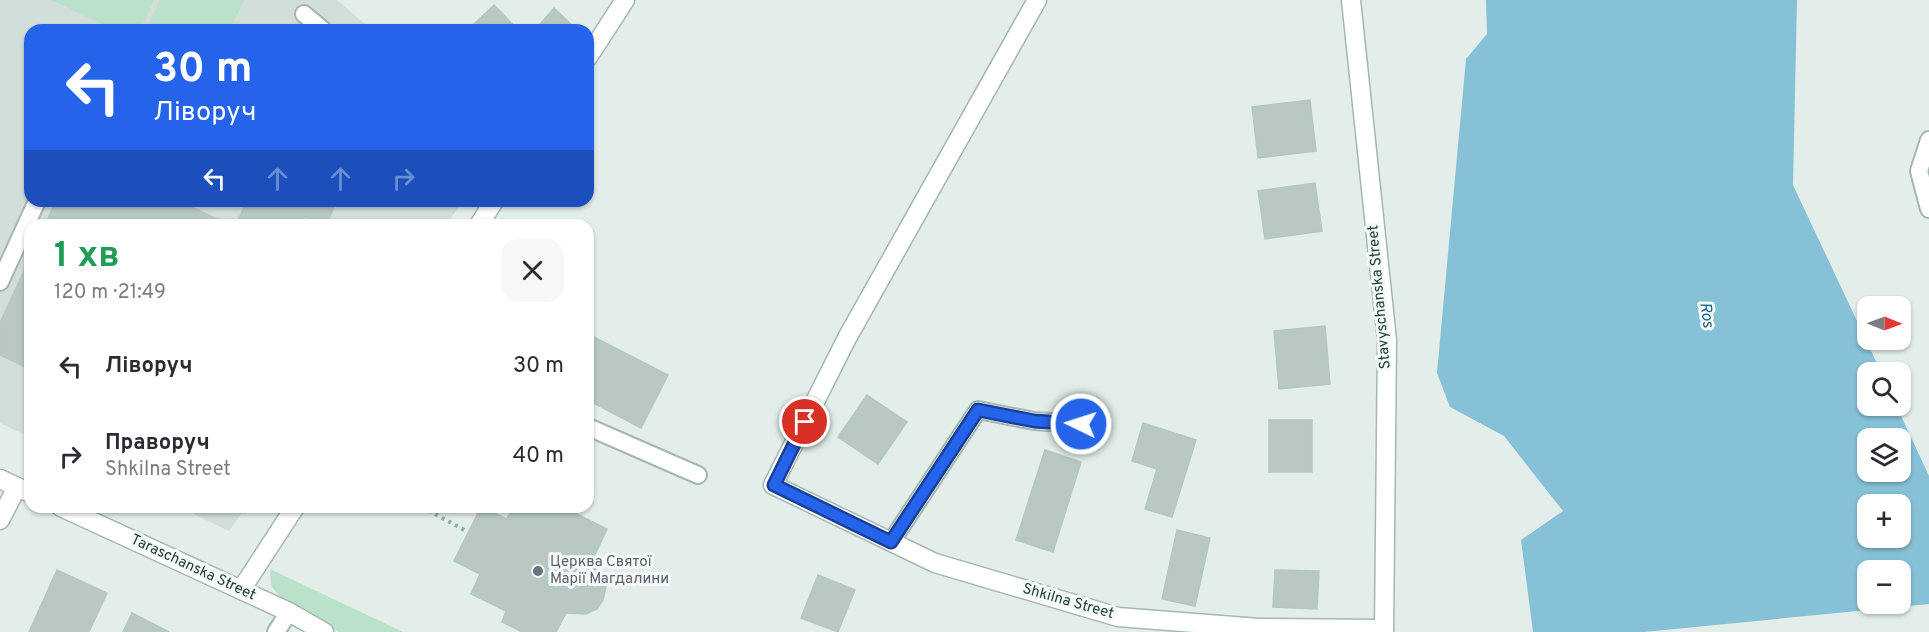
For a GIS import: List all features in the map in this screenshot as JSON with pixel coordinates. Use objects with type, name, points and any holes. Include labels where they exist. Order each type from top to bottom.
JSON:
[{"type":"street","points":[[594,48],[625,0]]},
{"type":"street","name":"Shkilna Street","points":[[1037,0],[848,338],[774,485],[935,563],[1118,617],[1259,628],[1384,630]]},
{"type":"street","name":"Stavyschanska Street","points":[[1351,0],[1387,340],[1384,630]]},
{"type":"street","points":[[0,479],[23,490],[0,520]]},
{"type":"street","name":"Taraschanska Street","points":[[74,513],[289,612],[324,632]]},
{"type":"street","points":[[241,590],[291,513]]},
{"type":"lane","points":[[304,14],[316,24]]},
{"type":"lane","points":[[1929,140],[1919,171],[1929,209]]},
{"type":"lane","points":[[0,282],[24,229]]},
{"type":"lane","points":[[891,542],[978,410],[1034,421],[1081,424]]},
{"type":"lane","points":[[594,430],[698,476]]},
{"type":"lane","points":[[276,632],[289,612]]},
{"type":"path","points":[[433,513],[468,532]]},
{"type":"shaded area","points":[[0,0],[337,0],[365,24],[24,24],[24,207],[459,207],[450,219],[24,219],[24,434],[0,423]]},
{"type":"shaded area","points":[[192,513],[242,513],[229,531]]},
{"type":"green space","points":[[51,0],[154,0],[143,24],[103,24]]},
{"type":"green space","points":[[160,0],[244,0],[233,24],[149,24]]},
{"type":"green space","points":[[270,569],[403,632],[339,632],[282,600],[271,585]]},
{"type":"water","name":"Ros","points":[[1486,0],[1797,0],[1793,185],[1857,321],[1857,350],[1871,350],[1876,362],[1857,362],[1857,416],[1901,416],[1907,428],[1857,428],[1857,482],[1911,482],[1911,437],[1929,476],[1929,632],[1533,632],[1521,540],[1563,511],[1504,436],[1450,407],[1437,373],[1466,59],[1487,34]]},
{"type":"pier","points":[[1929,604],[1929,632],[1644,632],[1857,611],[1857,614],[1911,614],[1911,606]]},
{"type":"building","points":[[494,5],[512,24],[474,24]]},
{"type":"building","points":[[554,8],[571,24],[540,24]]},
{"type":"building","points":[[1310,100],[1316,151],[1258,158],[1252,107]]},
{"type":"building","points":[[1315,183],[1322,231],[1265,239],[1258,191]]},
{"type":"building","points":[[53,207],[191,207],[217,219],[48,219]]},
{"type":"building","points":[[244,207],[334,207],[329,219],[305,217],[304,219],[239,219]]},
{"type":"building","points":[[24,271],[24,366],[0,355],[0,323]]},
{"type":"building","points":[[1325,326],[1330,384],[1279,389],[1274,331]]},
{"type":"building","points":[[594,337],[668,375],[641,428],[594,403]]},
{"type":"building","points":[[867,395],[907,422],[878,464],[838,437]]},
{"type":"building","points":[[1269,420],[1312,420],[1312,472],[1269,472]]},
{"type":"building","points":[[1143,423],[1196,440],[1172,517],[1145,509],[1157,469],[1132,461]]},
{"type":"building","points":[[1045,450],[1081,462],[1053,552],[1016,540]]},
{"type":"building","name":"Церква Святої Марії Магдалини","points":[[478,513],[494,513],[507,519],[510,513],[575,513],[607,529],[592,561],[605,575],[606,587],[603,600],[597,609],[586,614],[566,613],[556,632],[522,632],[502,622],[506,611],[471,594],[480,574],[454,561]]},
{"type":"building","points":[[1177,530],[1210,538],[1195,606],[1162,599]]},
{"type":"building","points":[[57,570],[107,593],[89,632],[29,632]]},
{"type":"building","points":[[1275,570],[1319,571],[1317,609],[1273,607]]},
{"type":"building","points":[[818,575],[855,590],[838,632],[801,618]]},
{"type":"building","points":[[132,613],[169,632],[123,632]]},
{"type":"place","name":"Церква Святої Марії Магдалини","points":[[538,571]]},
{"type":"route","points":[[805,422],[774,485],[891,542],[978,410],[1034,421],[1081,424]]}]
